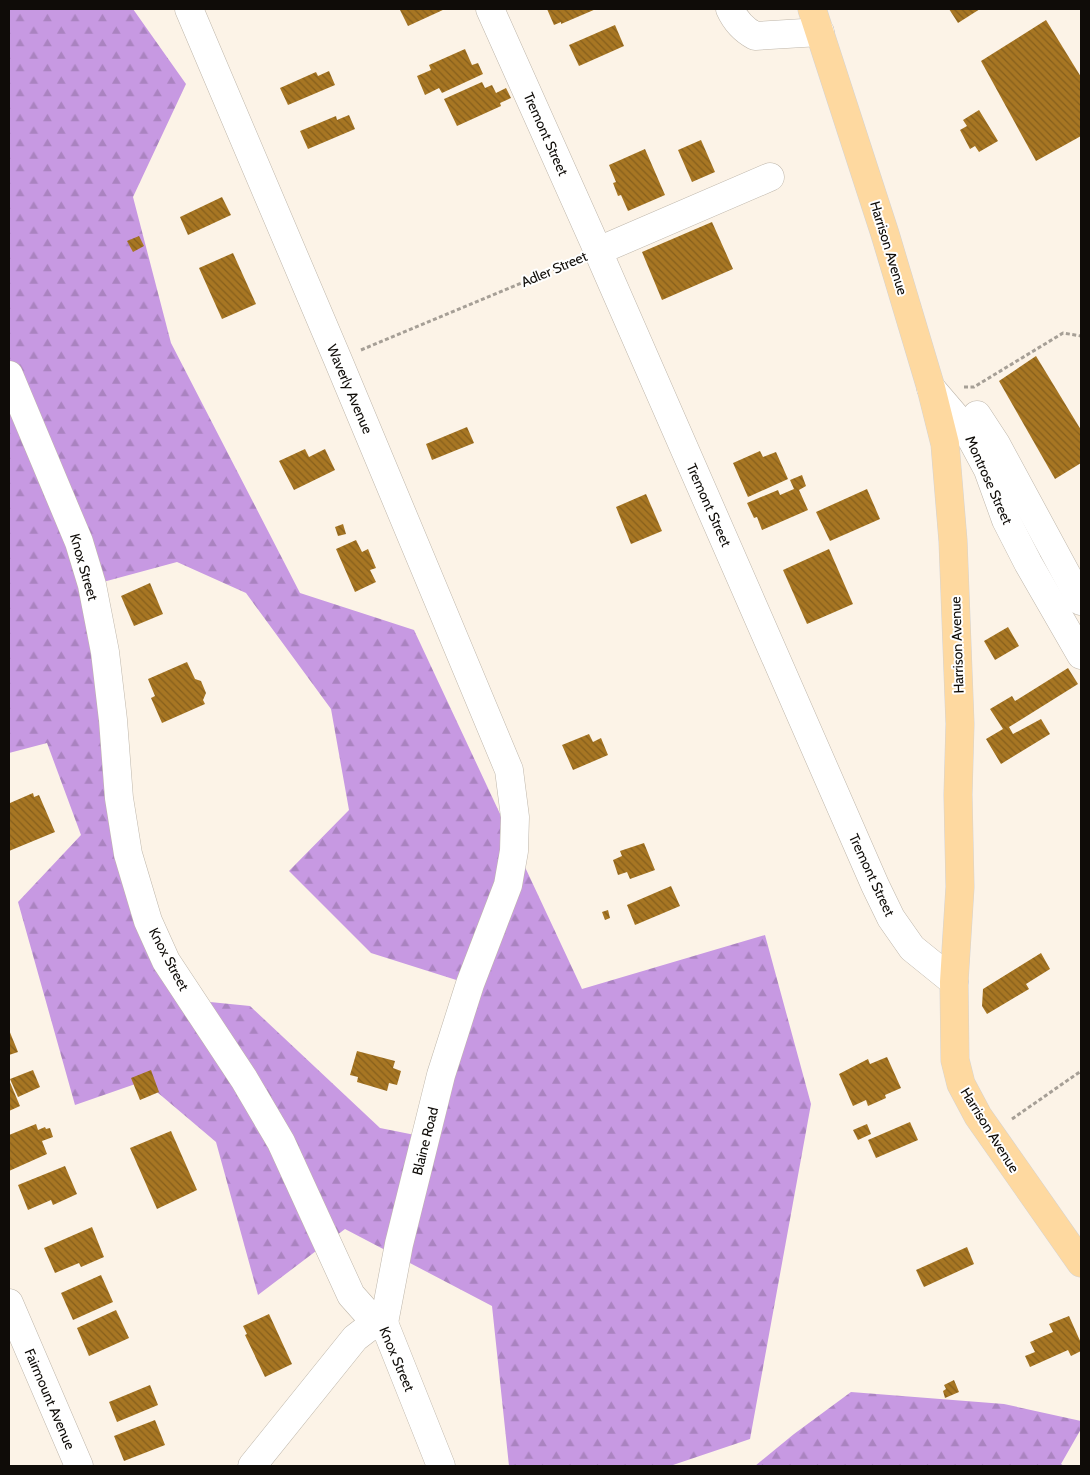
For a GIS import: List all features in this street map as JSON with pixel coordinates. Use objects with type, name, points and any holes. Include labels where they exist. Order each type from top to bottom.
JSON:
[{"type":"main road","name":"Harrison Avenue","points":[[816,20],[854,136],[931,388],[945,444],[954,541],[960,724],[958,795],[960,887],[954,982],[955,1060],[962,1084],[990,1134],[1081,1263]]},
{"type":"street","name":"Waverly Avenue","points":[[189,9],[509,770]]},
{"type":"street","name":"Tremont Street","points":[[490,9],[598,251],[875,886],[891,918],[912,948],[954,982]]},
{"type":"street","points":[[730,9],[746,31],[755,36],[816,20]]},
{"type":"street","name":"Adler Street","points":[[598,251],[770,177]]},
{"type":"street","name":"Knox Street","points":[[9,375],[79,542],[92,585],[105,652],[120,807],[128,854],[148,921],[166,961],[244,1079],[281,1142],[351,1295],[368,1313],[384,1323],[442,1466]]},
{"type":"street","name":"Montrose Street","points":[[931,388],[973,409],[996,444],[1081,601]]},
{"type":"street","name":"Montrose Street","points":[[931,388],[966,429],[988,470],[1010,528],[1081,655]]},
{"type":"street","name":"Blaine Road","points":[[384,1323],[399,1244],[441,1075],[470,984],[508,885],[514,851],[515,817],[509,770]]},
{"type":"street","name":"Fairmount Avenue","points":[[9,1303],[79,1466]]},
{"type":"street","points":[[252,1466],[355,1338],[368,1328],[384,1323]]},
{"type":"path","name":"Adler Street","points":[[338,360],[598,251]]},
{"type":"path","points":[[931,388],[974,387],[1063,333],[1081,336]]},
{"type":"path","points":[[990,1134],[1081,1071]]},
{"type":"green space","points":[[9,9],[133,9],[186,84],[133,197],[171,343],[300,593],[414,630],[582,989],[765,935],[811,1104],[750,1439],[670,1466],[509,1466],[492,1306],[345,1229],[258,1295],[216,1142],[144,1081],[75,1105],[18,902],[81,835],[47,743],[9,753]],"holes":[[[177,562],[246,593],[331,709],[349,810],[289,871],[371,953],[469,984],[425,1137],[380,1128],[250,1006],[190,1000],[119,798],[92,585]]]},
{"type":"green space","points":[[851,1392],[1004,1404],[1081,1421],[1081,1429],[1061,1464],[1064,1466],[755,1466],[794,1434]]},
{"type":"building","points":[[445,9],[408,26],[400,10]]},
{"type":"building","points":[[547,9],[596,9],[561,24],[561,22],[554,25]]},
{"type":"building","points":[[949,9],[980,9],[958,23]]},
{"type":"building","points":[[1046,20],[1081,77],[1081,136],[1036,161],[981,61]]},
{"type":"building","points":[[615,25],[624,46],[579,66],[569,45]]},
{"type":"building","points":[[465,49],[472,65],[478,63],[483,74],[442,93],[439,88],[425,95],[417,76],[431,70],[429,65]]},
{"type":"building","points":[[329,71],[335,85],[288,105],[280,88],[316,72],[318,76]]},
{"type":"building","points":[[482,82],[485,88],[492,85],[496,93],[506,88],[511,98],[500,103],[501,106],[457,126],[444,99]]},
{"type":"building","points":[[979,110],[998,141],[979,152],[975,146],[970,149],[960,130],[967,126],[963,120]]},
{"type":"building","points":[[349,115],[355,129],[308,149],[300,131],[336,116],[337,120]]},
{"type":"building","points":[[701,140],[715,172],[692,182],[678,150]]},
{"type":"building","points":[[645,149],[665,195],[628,211],[621,195],[618,196],[613,183],[616,182],[609,165]]},
{"type":"building","points":[[222,197],[231,215],[188,235],[180,217]]},
{"type":"building","points":[[712,222],[733,269],[662,300],[642,252]]},
{"type":"building","points":[[139,236],[144,246],[133,252],[127,241]]},
{"type":"building","points":[[233,253],[256,304],[222,319],[199,268]]},
{"type":"building","points":[[1036,356],[1081,430],[1081,463],[1055,479],[999,381]]},
{"type":"building","points":[[467,427],[474,443],[432,460],[426,444]]},
{"type":"building","points":[[305,449],[309,457],[325,449],[335,470],[294,490],[279,461]]},
{"type":"building","points":[[760,451],[763,457],[776,452],[788,479],[748,497],[733,463]]},
{"type":"building","points":[[802,475],[806,486],[799,490],[808,510],[762,530],[757,517],[754,518],[747,503],[778,490],[780,495],[794,489],[790,480]]},
{"type":"building","points":[[867,489],[880,519],[830,541],[816,512]]},
{"type":"building","points":[[646,494],[662,531],[631,544],[616,507]]},
{"type":"building","points":[[343,524],[346,534],[338,536],[335,527]]},
{"type":"building","points":[[356,540],[362,552],[368,549],[376,568],[370,570],[376,582],[355,592],[336,549]]},
{"type":"building","points":[[829,549],[853,604],[807,624],[783,570]]},
{"type":"building","points":[[150,583],[163,614],[134,626],[121,596]]},
{"type":"building","points":[[1008,627],[1019,646],[995,660],[984,641]]},
{"type":"building","points":[[187,662],[195,679],[201,681],[206,693],[203,700],[205,704],[162,723],[151,698],[155,696],[148,679]]},
{"type":"building","points":[[1068,668],[1078,684],[1009,727],[1013,734],[1041,719],[1050,734],[1001,764],[986,739],[1003,729],[990,709],[1012,696],[1015,701]]},
{"type":"building","points":[[589,734],[593,742],[601,738],[608,755],[573,770],[562,745]]},
{"type":"building","points":[[33,793],[34,797],[39,795],[55,832],[9,851],[10,803]]},
{"type":"building","points":[[644,843],[655,870],[630,879],[627,872],[618,875],[613,860],[622,856],[620,851]]},
{"type":"building","points":[[671,886],[680,906],[635,925],[627,905]]},
{"type":"building","points":[[608,910],[610,918],[605,920],[602,912]]},
{"type":"building","points":[[1041,953],[1050,969],[1026,984],[1029,989],[987,1014],[982,1006],[983,989]]},
{"type":"building","points":[[9,1030],[18,1052],[9,1055]]},
{"type":"building","points":[[357,1051],[395,1061],[393,1068],[401,1071],[397,1085],[389,1083],[387,1091],[357,1082],[358,1077],[350,1075]]},
{"type":"building","points":[[887,1057],[901,1088],[885,1095],[886,1098],[868,1106],[866,1100],[853,1106],[839,1074],[868,1059],[870,1064]]},
{"type":"building","points":[[33,1070],[40,1087],[18,1097],[10,1079]]},
{"type":"building","points":[[151,1070],[159,1092],[140,1100],[131,1078]]},
{"type":"building","points":[[9,1080],[20,1106],[9,1111]]},
{"type":"building","points":[[910,1122],[918,1140],[876,1158],[868,1140]]},
{"type":"building","points":[[36,1124],[38,1130],[45,1127],[46,1129],[50,1128],[53,1137],[42,1141],[47,1154],[9,1171],[9,1135]]},
{"type":"building","points":[[867,1124],[871,1134],[858,1140],[853,1130]]},
{"type":"building","points":[[171,1131],[197,1190],[157,1209],[130,1148]]},
{"type":"building","points":[[65,1166],[77,1194],[53,1205],[51,1200],[28,1210],[18,1185]]},
{"type":"building","points":[[92,1227],[104,1257],[81,1267],[79,1263],[55,1273],[44,1248]]},
{"type":"building","points":[[967,1247],[974,1264],[924,1287],[916,1270]]},
{"type":"building","points":[[101,1275],[113,1302],[73,1320],[61,1293]]},
{"type":"building","points":[[116,1310],[129,1338],[89,1356],[77,1328]]},
{"type":"building","points":[[269,1314],[292,1364],[265,1377],[245,1335],[247,1334],[243,1326]]},
{"type":"building","points":[[1069,1316],[1081,1343],[1081,1351],[1071,1356],[1068,1350],[1030,1367],[1025,1356],[1035,1352],[1030,1342],[1053,1332],[1049,1324]]},
{"type":"building","points":[[954,1380],[959,1392],[945,1398],[943,1391],[946,1389],[944,1385]]},
{"type":"building","points":[[150,1385],[158,1405],[117,1422],[109,1402]]},
{"type":"building","points":[[155,1420],[165,1445],[124,1461],[114,1436]]}]
